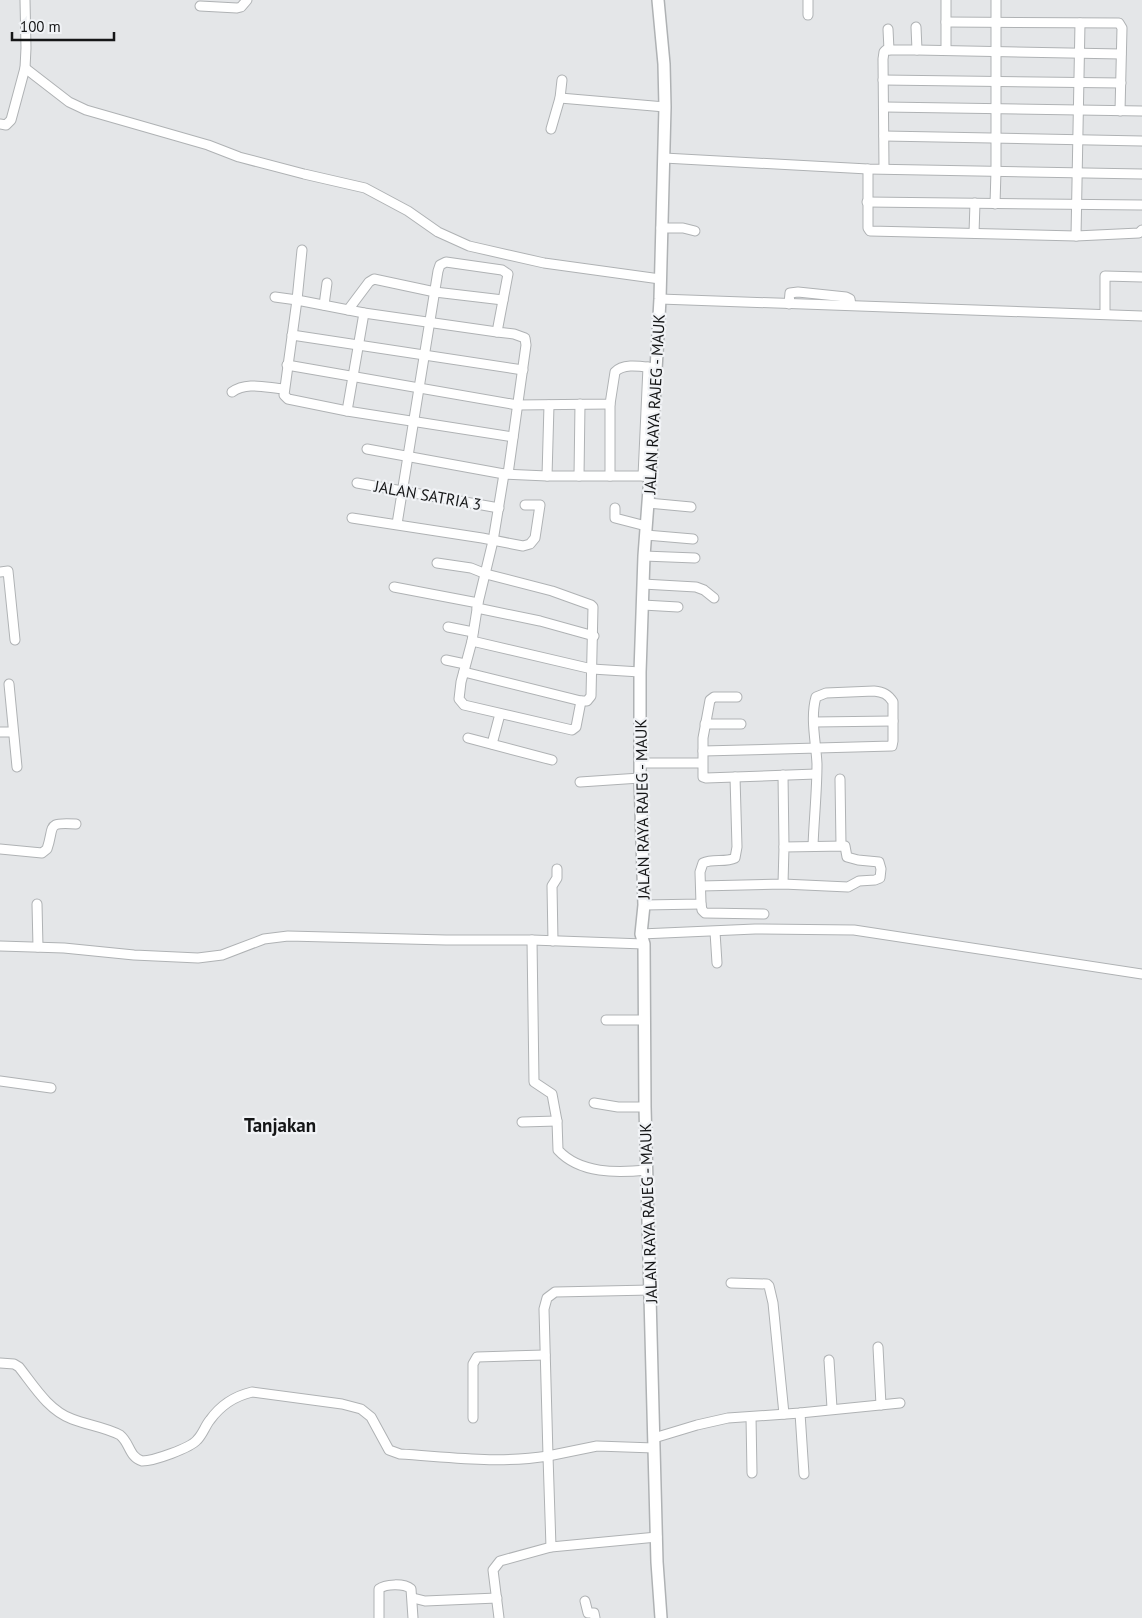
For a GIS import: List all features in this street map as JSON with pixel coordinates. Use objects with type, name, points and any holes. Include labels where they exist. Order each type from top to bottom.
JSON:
[{"type":"main road","name":"JALAN RAYA RAJEG - MAUK","points":[[658,0],[664,64],[664,158],[660,299],[652,368],[646,476],[648,503],[640,672],[640,778],[644,905],[642,939],[646,1170],[661,1618]]},
{"type":"street","points":[[0,124],[6,125],[11,120],[25,68],[25,0]]},
{"type":"street","points":[[200,6],[237,8],[241,7],[247,0]]},
{"type":"street","points":[[808,0],[808,14]]},
{"type":"street","points":[[946,0],[946,50]]},
{"type":"street","points":[[995,204],[996,0]]},
{"type":"street","points":[[946,22],[1121,24],[1120,112]]},
{"type":"street","points":[[1076,236],[1080,23]]},
{"type":"street","points":[[916,27],[917,50]]},
{"type":"street","points":[[888,29],[889,50]]},
{"type":"street","points":[[884,168],[884,52],[889,50],[946,50],[1121,54]]},
{"type":"street","points":[[25,68],[69,102],[86,110],[208,145],[240,157],[365,188],[401,206],[438,232],[469,246],[544,263],[660,279]]},
{"type":"street","points":[[551,129],[560,98],[562,80]]},
{"type":"street","points":[[883,80],[1121,83]]},
{"type":"street","points":[[560,98],[665,107]]},
{"type":"street","points":[[885,107],[1142,111]]},
{"type":"street","points":[[884,136],[1142,141]]},
{"type":"street","points":[[664,158],[868,169],[1142,174]]},
{"type":"street","points":[[868,169],[867,202],[868,228],[870,231],[1076,236],[1139,233],[1142,230]]},
{"type":"street","points":[[867,202],[1142,205]]},
{"type":"street","points":[[974,233],[975,203]]},
{"type":"street","points":[[661,228],[683,228],[695,232]]},
{"type":"street","points":[[302,250],[284,389],[285,396],[288,399],[347,411],[513,438]]},
{"type":"street","points":[[396,524],[440,265],[452,262],[506,272],[509,277],[497,332]]},
{"type":"street","points":[[1105,314],[1105,276],[1142,277]]},
{"type":"street","points":[[348,310],[369,282],[374,279],[435,292],[503,300]]},
{"type":"street","points":[[324,305],[327,283]]},
{"type":"street","points":[[275,297],[364,313],[514,334],[525,338],[526,345],[513,438],[494,541],[486,574],[477,606],[473,637],[464,668],[459,693],[460,702],[464,705],[572,730],[576,727],[585,700],[591,696],[594,636],[594,612],[591,605],[552,591],[486,574],[472,568],[437,563]]},
{"type":"street","points":[[660,299],[1142,316]]},
{"type":"street","points":[[347,411],[364,313]]},
{"type":"street","points":[[292,335],[523,370]]},
{"type":"street","points":[[287,365],[517,405],[610,404]]},
{"type":"street","points":[[610,476],[610,404],[615,372],[617,369],[625,367],[652,368]]},
{"type":"street","points":[[232,392],[247,385],[284,389]]},
{"type":"street","points":[[579,476],[580,404]]},
{"type":"street","points":[[547,476],[548,405]]},
{"type":"street","points":[[368,449],[506,474],[646,476]]},
{"type":"street","name":"JALAN SATRIA 3","points":[[357,483],[499,508]]},
{"type":"street","points":[[648,503],[691,507]]},
{"type":"street","points":[[352,518],[522,546],[528,545],[536,535],[540,505],[525,505]]},
{"type":"street","points":[[615,508],[615,518],[646,530],[693,539]]},
{"type":"street","points":[[644,556],[695,558]]},
{"type":"street","points":[[0,572],[8,571],[15,640]]},
{"type":"street","points":[[643,584],[696,587],[704,590],[714,598]]},
{"type":"street","points":[[394,587],[540,621],[594,636]]},
{"type":"street","points":[[642,605],[678,608]]},
{"type":"street","points":[[448,627],[473,637],[592,669],[640,672]]},
{"type":"street","points":[[446,660],[464,668],[585,700]]},
{"type":"street","points":[[8,684],[16,767]]},
{"type":"street","points":[[703,751],[816,747],[892,746],[893,702],[887,694],[874,691],[819,694],[816,697],[814,722],[816,747],[816,774],[813,846]]},
{"type":"street","points":[[737,697],[711,698],[705,724],[703,776],[735,777],[816,774]]},
{"type":"street","points":[[492,744],[500,714]]},
{"type":"street","points":[[814,722],[894,721]]},
{"type":"street","points":[[705,724],[741,724]]},
{"type":"street","points":[[0,732],[13,732]]},
{"type":"street","points":[[468,738],[552,760]]},
{"type":"street","points":[[640,763],[702,763]]},
{"type":"street","points":[[783,884],[784,775]]},
{"type":"street","points":[[735,777],[736,856],[732,860],[710,861],[703,864],[700,872],[702,910],[705,913],[764,914]]},
{"type":"street","points":[[580,782],[640,778]]},
{"type":"street","points":[[840,779],[841,845]]},
{"type":"street","points":[[0,849],[42,853],[47,849],[50,830],[55,824],[76,824]]},
{"type":"street","points":[[701,886],[783,884],[848,887],[859,881],[880,878],[880,863],[858,860],[847,856],[846,847],[841,845],[784,847]]},
{"type":"street","points":[[552,941],[552,886],[557,878],[557,869]]},
{"type":"street","points":[[37,904],[38,947]]},
{"type":"street","points":[[644,905],[701,904]]},
{"type":"street","points":[[0,946],[198,958],[222,955],[264,939],[288,936],[552,941],[642,939],[755,929],[854,930],[1142,974]]},
{"type":"street","points":[[715,932],[717,963]]},
{"type":"street","points":[[532,940],[534,1082],[552,1094],[558,1120],[558,1150],[571,1160],[609,1172],[646,1170]]},
{"type":"street","points":[[606,1020],[644,1020]]},
{"type":"street","points":[[0,1081],[51,1088]]},
{"type":"street","points":[[594,1103],[618,1107],[645,1107]]},
{"type":"street","points":[[522,1122],[558,1120]]},
{"type":"street","points":[[731,1283],[767,1284],[769,1286],[773,1303],[784,1414]]},
{"type":"street","points":[[551,1547],[544,1309],[547,1298],[555,1292],[651,1290]]},
{"type":"street","points":[[878,1347],[881,1405]]},
{"type":"street","points":[[473,1418],[473,1364],[477,1357],[545,1355]]},
{"type":"street","points":[[830,1360],[832,1408]]},
{"type":"street","points":[[0,1363],[14,1364],[19,1367],[46,1401],[60,1413],[71,1419],[120,1435],[125,1439],[134,1457],[142,1461],[189,1446],[197,1440],[210,1420],[226,1404],[243,1394],[252,1392],[342,1404],[361,1409],[372,1417],[389,1450],[400,1454],[500,1460],[528,1459],[597,1446],[654,1443],[711,1420],[900,1402]]},
{"type":"street","points":[[800,1413],[804,1474]]},
{"type":"street","points":[[751,1417],[752,1473]]},
{"type":"street","points":[[499,1618],[494,1570],[500,1561],[551,1547],[657,1537]]},
{"type":"street","points":[[379,1618],[378,1591],[382,1586],[409,1586],[411,1589],[413,1618]]},
{"type":"street","points":[[412,1598],[417,1595],[470,1593],[470,1599],[497,1598]]},
{"type":"street","points":[[585,1601],[588,1613],[594,1613],[595,1618]]},
{"type":"district","name":"Tanjakan","points":[[280,1125]]}]
